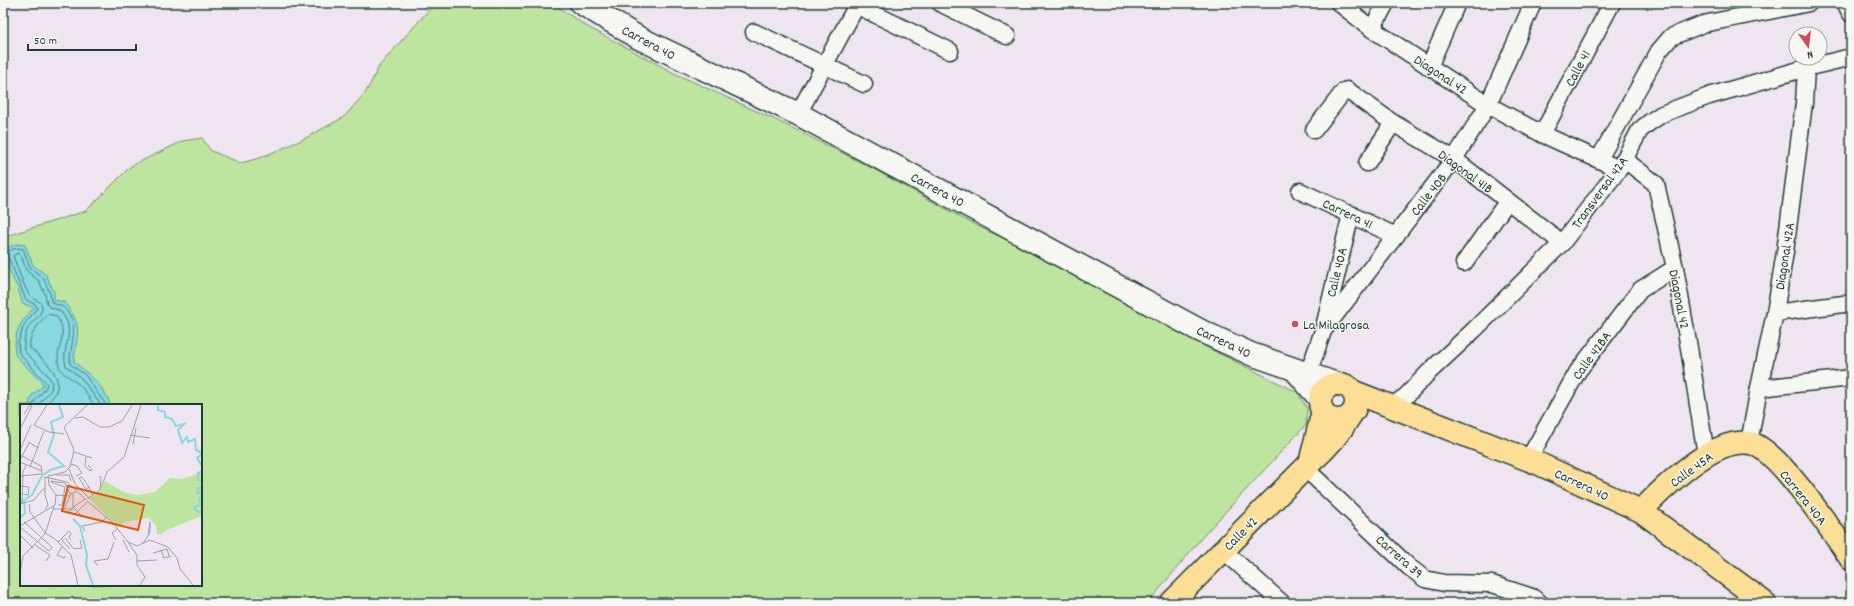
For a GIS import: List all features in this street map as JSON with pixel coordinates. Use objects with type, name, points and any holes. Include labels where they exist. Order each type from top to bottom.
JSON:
[{"type":"main road","name":"Carrera 40","points":[[581,3],[639,38],[798,114],[1201,331],[1251,354],[1302,373],[1348,401]]},
{"type":"main road","name":"Carrera 40","points":[[1302,373],[1322,405]]},
{"type":"main road","points":[[1308,466],[1326,388],[1348,401],[1385,404]]},
{"type":"main road","points":[[1322,405],[1326,415],[1335,420],[1340,420],[1348,401]]},
{"type":"main road","name":"Calle 42","points":[[1171,603],[1324,451],[1341,431],[1348,401]]},
{"type":"main road","name":"Carrera 40","points":[[1385,404],[1528,460],[1641,511],[1765,603]]},
{"type":"main road","name":"Calle 45A","points":[[1641,511],[1666,487],[1706,455],[1736,444],[1749,443]]},
{"type":"main road","name":"Carrera 40A","points":[[1749,443],[1768,453],[1799,486],[1851,559]]},
{"type":"street","points":[[940,3],[1007,36]]},
{"type":"street","name":"Diagonal 42","points":[[1340,3],[1354,16],[1372,29],[1488,105],[1542,134],[1599,159],[1622,164],[1656,184],[1675,268],[1706,455]]},
{"type":"street","points":[[1372,29],[1386,3]]},
{"type":"street","points":[[1429,67],[1458,3]]},
{"type":"street","name":"Calle 40B","points":[[1302,373],[1323,330],[1454,159],[1488,105],[1533,3]]},
{"type":"street","name":"Calle 41","points":[[1542,134],[1612,3]]},
{"type":"street","name":"Transversal 42A","points":[[1599,159],[1659,51],[1671,37],[1703,24],[1809,3]]},
{"type":"street","points":[[1846,3],[1851,14]]},
{"type":"street","points":[[798,114],[855,4],[950,51]]},
{"type":"street","points":[[754,32],[864,84]]},
{"type":"street","name":"Transversal 42A","points":[[1385,404],[1406,396],[1562,243],[1622,164],[1640,130],[1662,114],[1709,96],[1806,68],[1851,57]]},
{"type":"street","name":"Diagonal 42A","points":[[1749,443],[1775,313],[1795,178],[1804,103],[1806,68]]},
{"type":"street","name":"Diagonal 41B","points":[[1314,130],[1344,91],[1347,90],[1393,123],[1454,159],[1562,243]]},
{"type":"street","points":[[1367,163],[1393,123]]},
{"type":"street","name":"Carrera 41","points":[[1300,191],[1396,236]]},
{"type":"street","points":[[1464,263],[1508,202]]},
{"type":"street","name":"Calle 40A","points":[[1323,330],[1351,214]]},
{"type":"street","name":"Calle 42BA","points":[[1528,460],[1578,371],[1640,290],[1675,268]]},
{"type":"street","points":[[1775,313],[1851,304]]},
{"type":"street","points":[[1759,388],[1851,378]]},
{"type":"street","name":"Carrera 39","points":[[1308,466],[1409,567],[1425,578],[1444,583],[1492,584],[1532,597],[1540,603]]},
{"type":"street","points":[[1224,550],[1282,603]]},
{"type":"green space","points":[[435,3],[552,3],[586,26],[674,73],[780,122],[868,166],[975,225],[1011,242],[1210,349],[1297,392],[1307,408],[1306,425],[1204,535],[1148,603],[3,603],[3,237],[86,211],[131,166],[183,141],[202,138],[211,151],[241,163],[260,158],[304,139],[344,117],[366,92],[380,65]]},
{"type":"water","points":[[16,244],[25,245],[33,265],[46,275],[54,292],[54,300],[64,302],[71,311],[78,331],[74,362],[100,387],[105,393],[110,404],[29,404],[32,395],[44,385],[15,355],[15,340],[18,328],[34,308],[22,303],[21,297],[5,260],[5,249]]},
{"type":"place","name":"La Milagrosa","points":[[1295,324]]}]
